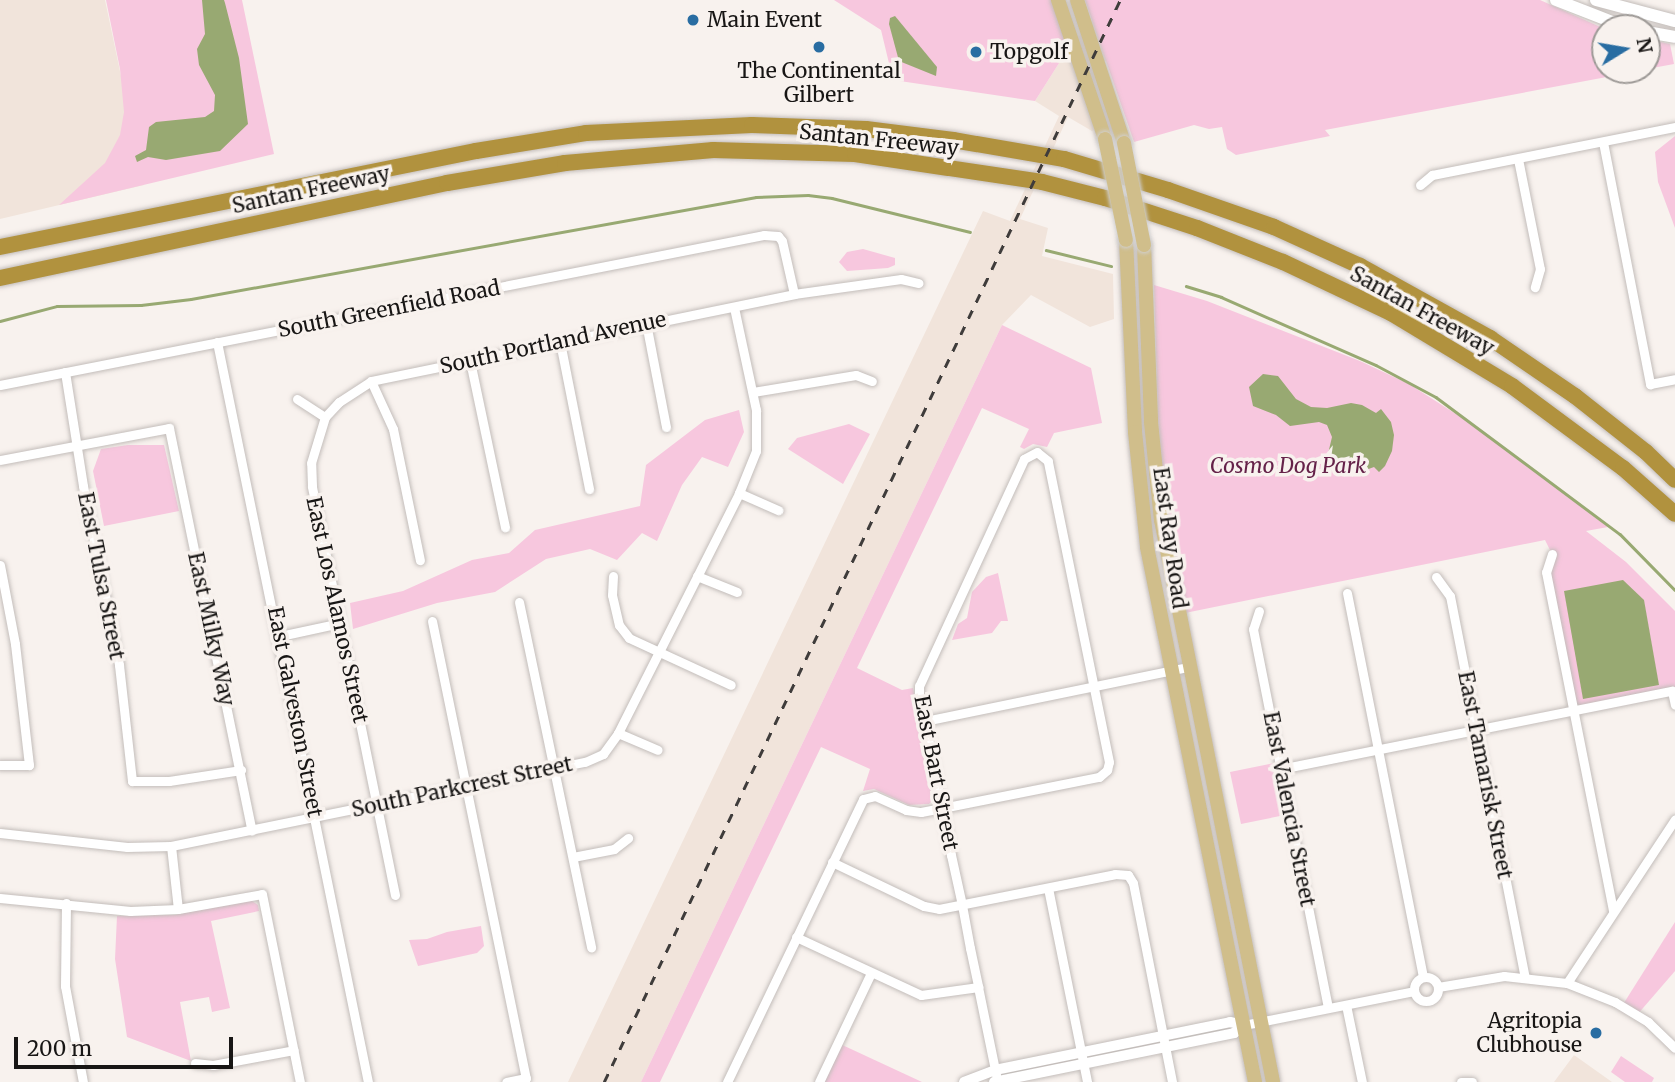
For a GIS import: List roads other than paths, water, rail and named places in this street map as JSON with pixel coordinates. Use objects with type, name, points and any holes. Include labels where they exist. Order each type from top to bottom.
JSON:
[{"type":"highway","name":"Santan Freeway","points":[[0,247],[476,151],[586,133],[752,125],[866,129],[953,140],[1064,159],[1168,190],[1274,227],[1360,266],[1501,345],[1575,396],[1646,452],[1675,480]]},
{"type":"highway","name":"Santan Freeway","points":[[0,278],[447,183],[565,163],[713,150],[843,153],[892,159],[1042,182],[1105,198],[1197,228],[1323,280],[1391,313],[1512,386],[1602,452],[1675,514]]},
{"type":"highway","points":[[0,241],[114,223]]},
{"type":"main road","name":"East Ray Road","points":[[1058,0],[1105,139],[1126,240],[1139,478],[1147,547],[1252,1023],[1273,1082]]},
{"type":"main road","name":"East Ray Road","points":[[1077,0],[1124,143],[1143,245],[1157,487],[1252,1023],[1255,1082]]},
{"type":"main road","points":[[1556,0],[1592,14]]},
{"type":"main road","points":[[1596,0],[1675,21]]},
{"type":"street","points":[[1420,185],[1432,176],[1675,127]]},
{"type":"street","points":[[1604,142],[1650,384],[1675,379]]},
{"type":"street","points":[[1518,159],[1540,269],[1535,287]]},
{"type":"street","name":"South Greenfield Road","points":[[0,385],[764,235],[778,236],[785,248],[794,295]]},
{"type":"street","name":"South Portland Avenue","points":[[325,417],[339,402],[371,381],[794,295],[901,279],[919,283]]},
{"type":"street","name":"South Parkcrest Street","points":[[0,833],[127,847],[171,846],[585,762],[603,754],[618,733],[658,654],[739,493],[756,451],[758,429],[753,393],[734,307]]},
{"type":"street","points":[[646,323],[666,427]]},
{"type":"street","name":"East Galveston Street","points":[[218,342],[280,636],[368,1082]]},
{"type":"street","points":[[560,342],[589,489]]},
{"type":"street","points":[[470,361],[505,527]]},
{"type":"street","name":"East Tulsa Street","points":[[65,372],[83,486],[119,665],[132,781],[169,781],[241,770]]},
{"type":"street","points":[[753,393],[856,375],[873,381]]},
{"type":"street","points":[[371,381],[393,429],[420,560]]},
{"type":"street","points":[[297,399],[325,417]]},
{"type":"street","name":"East Los Alamos Street","points":[[325,417],[311,463],[312,486],[395,895]]},
{"type":"street","name":"East Milky Way","points":[[78,444],[169,428],[252,831]]},
{"type":"street","points":[[0,460],[78,444]]},
{"type":"street","name":"East Bart Street","points":[[995,1078],[919,691],[922,674],[1025,458],[1038,452],[1049,462],[1094,687]]},
{"type":"street","points":[[739,493],[778,510]]},
{"type":"street","points":[[1552,554],[1546,572],[1614,910]]},
{"type":"street","points":[[0,565],[15,644],[29,765],[0,765]]},
{"type":"street","points":[[613,576],[612,595],[619,625],[629,638],[658,654],[731,685]]},
{"type":"street","points":[[697,576],[737,592]]},
{"type":"street","name":"East Tamarisk Street","points":[[1436,577],[1450,596],[1525,977]]},
{"type":"street","points":[[1348,593],[1423,977]]},
{"type":"street","points":[[519,602],[591,948]]},
{"type":"street","name":"East Valencia Street","points":[[1259,611],[1253,629],[1328,1008]]},
{"type":"street","points":[[432,621],[526,1078],[506,1082]]},
{"type":"street","points":[[280,636],[340,623]]},
{"type":"street","points":[[925,721],[1188,667]]},
{"type":"street","points":[[727,1082],[865,797],[875,796],[913,812],[1105,773],[1109,763],[1094,687]]},
{"type":"street","points":[[1280,769],[1672,691],[1675,705]]},
{"type":"street","points":[[618,733],[658,750]]},
{"type":"street","points":[[1567,983],[1675,820]]},
{"type":"street","points":[[573,857],[614,849],[628,838]]},
{"type":"street","points":[[171,846],[178,909]]},
{"type":"street","points":[[832,862],[926,906],[939,909],[1115,874],[1128,876],[1133,883],[1172,1082]]},
{"type":"street","points":[[1048,888],[1087,1082]]},
{"type":"street","points":[[0,898],[130,911],[178,909],[262,894],[300,1082]]},
{"type":"street","points":[[66,903],[65,986],[83,1082]]},
{"type":"street","points":[[796,937],[923,996],[978,987]]},
{"type":"street","points":[[819,1082],[871,973]]},
{"type":"street","points":[[1423,977],[1431,978],[1438,987],[1436,996],[1428,1001],[1418,998],[1414,991],[1415,984],[1423,977]]},
{"type":"street","points":[[1438,987],[1474,979],[1525,977],[1567,983],[1615,1002],[1648,1022],[1675,1048]]},
{"type":"street","points":[[964,1082],[995,1078],[1164,1042],[1230,1022],[1252,1023],[1414,991]]},
{"type":"street","points":[[1346,1004],[1362,1082]]},
{"type":"street","points":[[195,1063],[213,1065],[294,1050]]},
{"type":"street","points":[[1461,1082],[1472,1081]]},
{"type":"waterway","points":[[0,321],[57,306],[141,305],[191,299],[756,197],[808,195],[832,198],[970,232]]},
{"type":"waterway","points":[[1046,250],[1111,266]]},
{"type":"waterway","points":[[1186,286],[1221,297],[1376,365],[1436,397],[1620,534],[1675,590]]},
{"type":"railway","points":[[604,1082],[1120,0]]},
{"type":"place","name":"Main Event","points":[[693,20]]},
{"type":"place","name":"The Continental Gilbert","points":[[819,47]]},
{"type":"place","name":"Topgolf","points":[[976,52]]},
{"type":"place","name":"Agritopia Clubhouse","points":[[1596,1033]]},
{"type":"park label","name":"Cosmo Dog Park","points":[[1288,466]]}]
